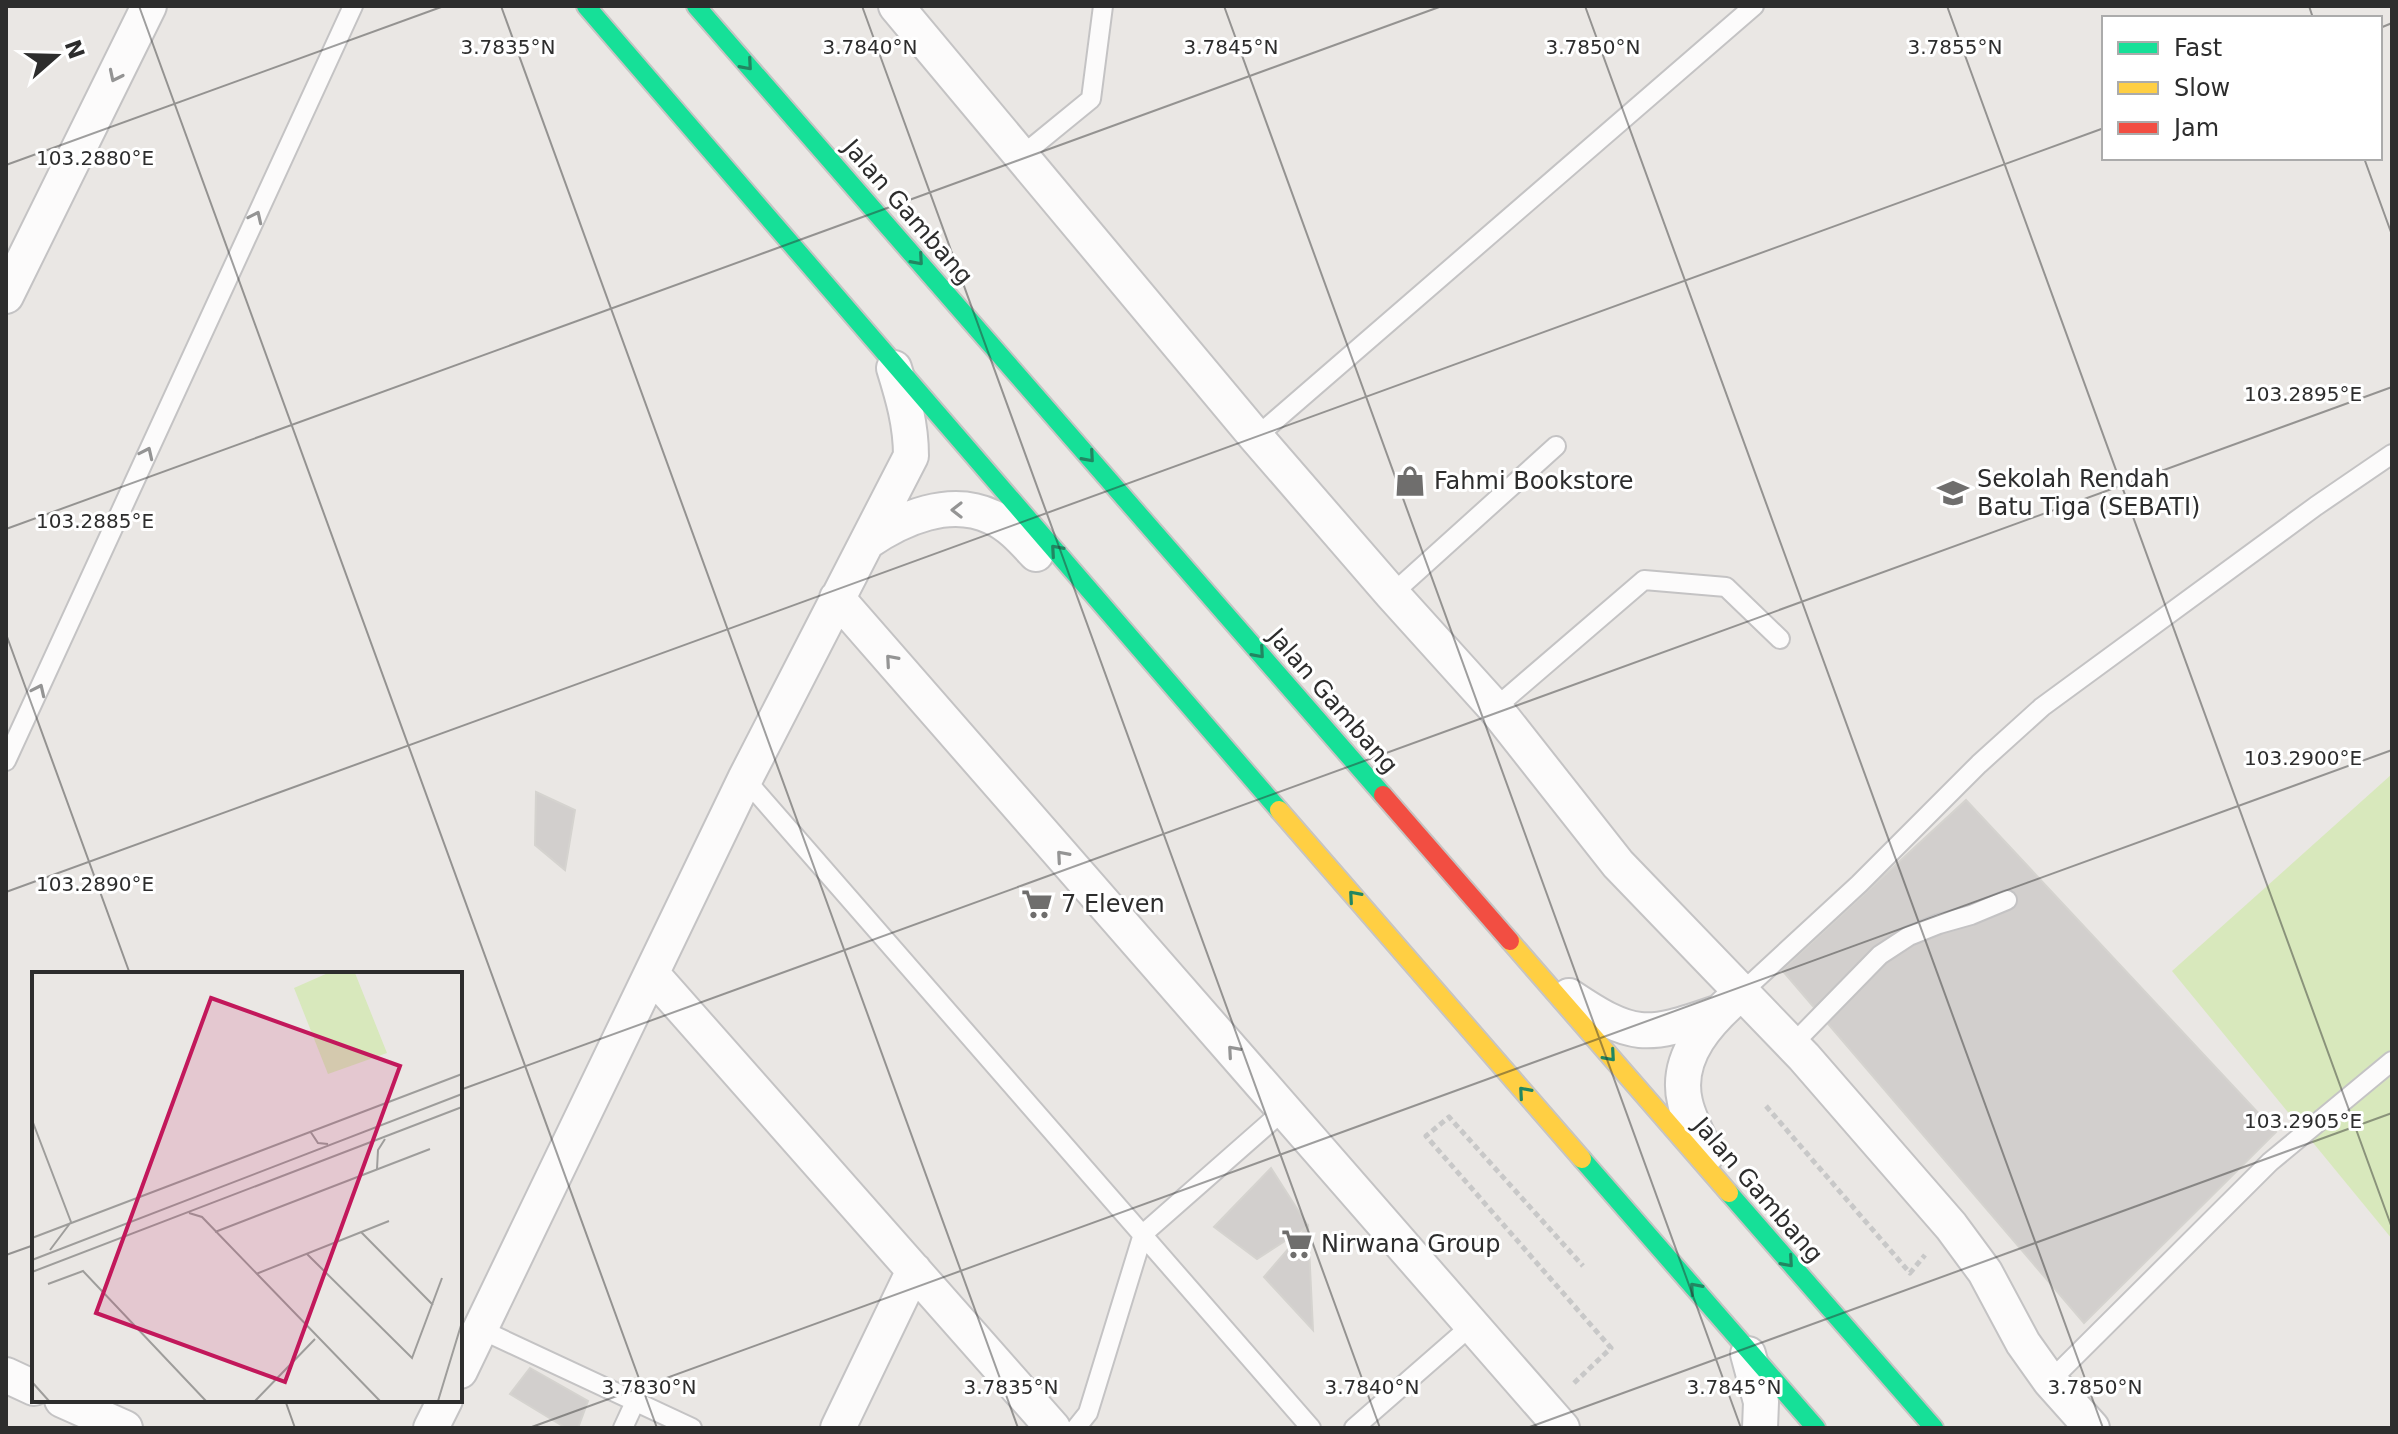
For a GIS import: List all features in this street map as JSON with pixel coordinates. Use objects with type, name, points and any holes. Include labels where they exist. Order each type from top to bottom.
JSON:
[{"type":"highway","points":[[586,6],[1816,1428]]},
{"type":"highway","name":"Jalan Gambang","points":[[696,6],[1934,1428]]},
{"type":"street","points":[[6,296],[149,6]]},
{"type":"street","points":[[905,9],[1020,157],[1256,437],[1495,708],[1729,1002],[1792,1045],[1951,1226],[1985,1272],[2023,1343],[2050,1381],[2092,1428]]},
{"type":"street","points":[[462,1367],[745,779],[911,456],[907,409],[890,356]]},
{"type":"street","points":[[864,545],[892,525],[917,515],[967,509],[992,516],[1012,530],[1221,743]]},
{"type":"street","points":[[837,598],[1554,1418]]},
{"type":"street","points":[[652,974],[1053,1428]]},
{"type":"street","points":[[1540,976],[1602,1018],[1632,1031],[1657,1030],[1729,1002]]},
{"type":"street","points":[[1719,1182],[1684,1100],[1685,1070],[1693,1046],[1729,1002]]},
{"type":"street","points":[[838,1428],[914,1270]]},
{"type":"street","points":[[1746,1347],[1761,1402],[1760,1428]]},
{"type":"street","points":[[6,1375],[32,1387]]},
{"type":"street","points":[[66,1402],[125,1428]]},
{"type":"street","points":[[431,1428],[444,1402]]},
{"type":"lane","points":[[6,761],[353,6]]},
{"type":"lane","points":[[1020,157],[1091,99],[1103,6]]},
{"type":"lane","points":[[1256,437],[1754,6]]},
{"type":"lane","points":[[1392,594],[1556,446]]},
{"type":"lane","points":[[1729,1002],[1859,884],[1979,764],[2042,707],[2392,454]]},
{"type":"lane","points":[[1495,708],[1644,580],[1726,587],[1780,639]]},
{"type":"lane","points":[[745,779],[1311,1428]]},
{"type":"lane","points":[[1792,1045],[1880,955],[1909,936],[2007,900]]},
{"type":"lane","points":[[2050,1381],[2270,1162],[2392,1061]]},
{"type":"lane","points":[[1076,1428],[1088,1413],[1143,1234],[1284,1110]]},
{"type":"lane","points":[[1354,1428],[1472,1325]]},
{"type":"lane","points":[[480,1329],[692,1428]]},
{"type":"lane","points":[[623,1428],[635,1402]]},
{"type":"path","points":[[1766,1106],[1910,1273],[1925,1255],[1915,1244]]},
{"type":"path","points":[[1554,1418],[1611,1348],[1426,1136],[1449,1117],[1583,1266]]},
{"type":"green space","points":[[2392,774],[2392,1239],[2172,971]]},
{"type":"building","points":[[536,792],[575,810],[565,870],[535,845]]},
{"type":"building","points":[[1966,800],[2276,1132],[2084,1323],[1782,970]]},
{"type":"building","points":[[1271,1168],[1308,1226],[1257,1259],[1214,1227]]},
{"type":"building","points":[[1308,1226],[1313,1330],[1264,1277]]},
{"type":"building","points":[[530,1368],[588,1401],[578,1428],[566,1428],[510,1394]]},
{"type":"traffic: fast","points":[[586,6],[1279,810]]},
{"type":"traffic: fast","points":[[696,6],[1383,795]]},
{"type":"traffic: fast","points":[[1582,1159],[1816,1428]]},
{"type":"traffic: fast","points":[[1729,1193],[1934,1428]]},
{"type":"traffic: slow","points":[[1279,810],[1582,1159]]},
{"type":"traffic: slow","points":[[1510,941],[1729,1193]]},
{"type":"traffic: jam","points":[[1383,795],[1510,941]]},
{"type":"place","name":"Fahmi Bookstore","points":[[1410,481]]},
{"type":"place","name":"Sekolah Rendah Batu Tiga (SEBATI)","points":[[1953,493]]},
{"type":"place","name":"7 Eleven","points":[[1037,904]]},
{"type":"place","name":"Nirwana Group","points":[[1297,1244]]}]
